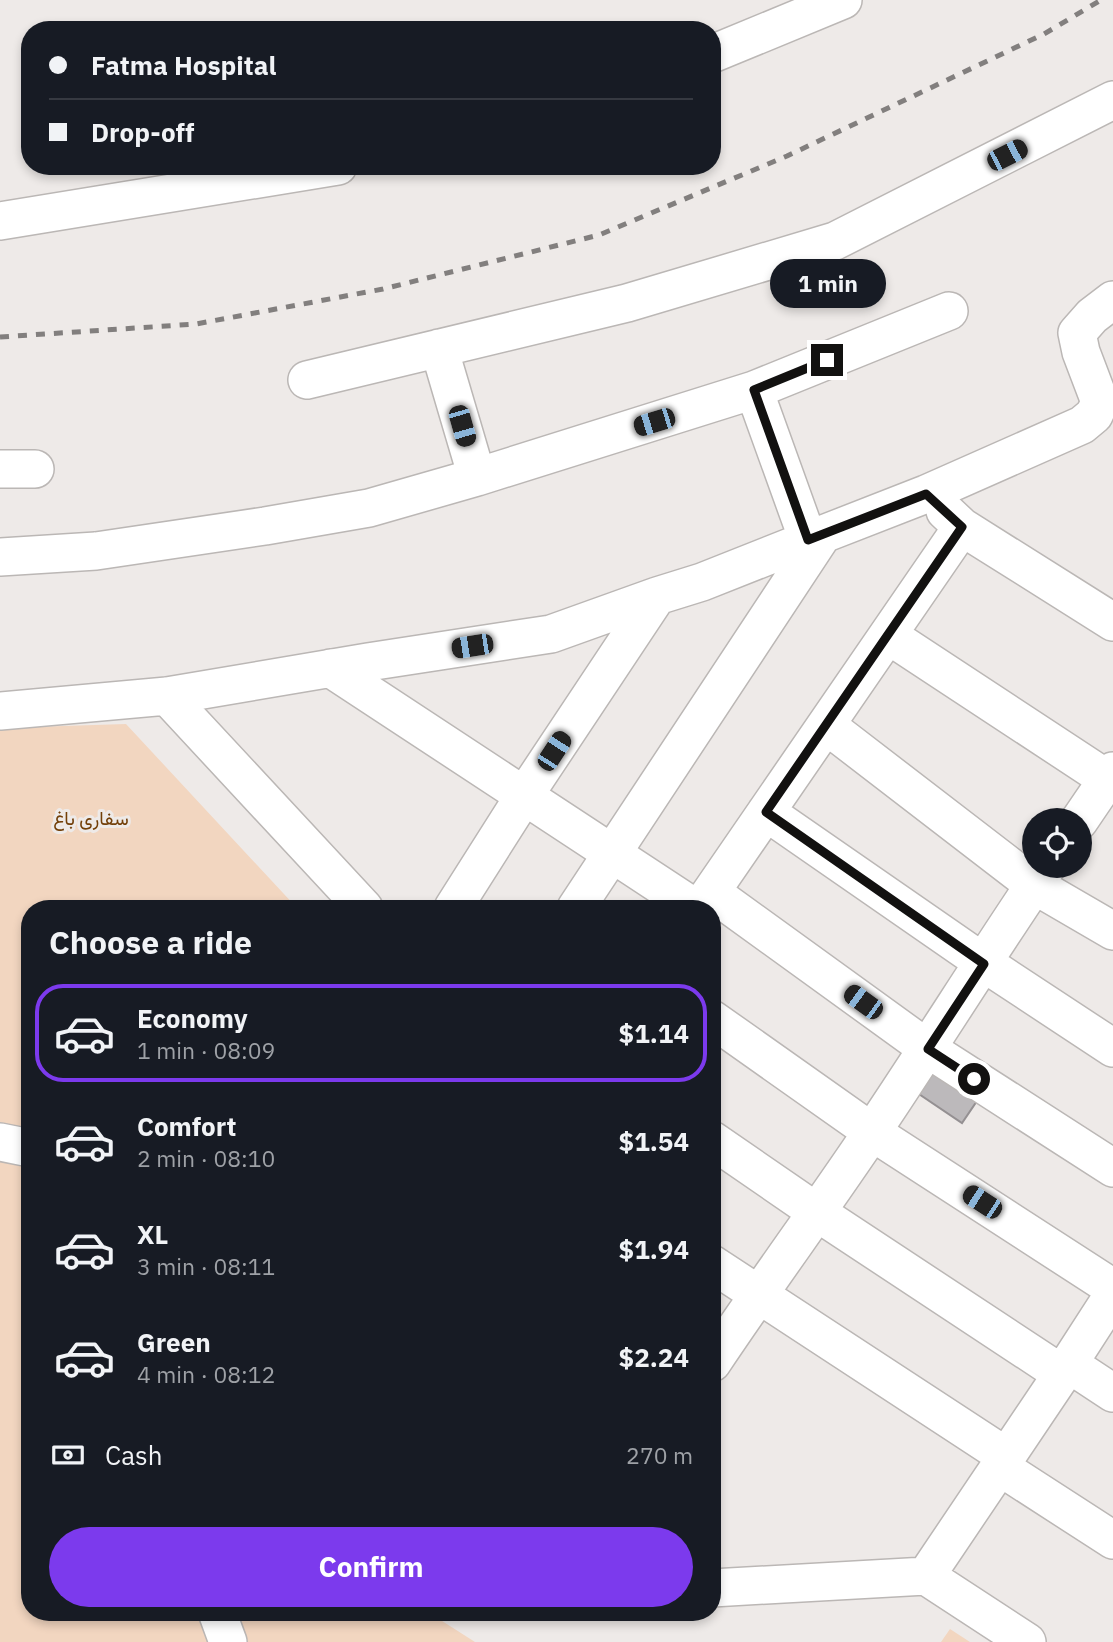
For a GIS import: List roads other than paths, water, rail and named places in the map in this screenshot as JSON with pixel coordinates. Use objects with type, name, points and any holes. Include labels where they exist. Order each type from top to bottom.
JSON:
[{"type":"street","points":[[721,50],[843,0]]},
{"type":"street","points":[[307,380],[627,303],[835,241],[1111,106]]},
{"type":"street","points":[[0,220],[282,175]]},
{"type":"street","points":[[0,711],[167,696],[551,634],[702,582],[926,494],[1082,425],[1094,415],[1100,402],[1081,352],[1077,333],[1092,316],[1113,300]]},
{"type":"street","points":[[0,557],[96,551],[369,508],[754,390],[949,311]]},
{"type":"street","points":[[439,348],[477,477]]},
{"type":"street","points":[[754,390],[816,537]]},
{"type":"street","points":[[926,494],[962,527],[1113,622]]},
{"type":"street","points":[[704,900],[962,527]]},
{"type":"street","points":[[581,900],[816,537]]},
{"type":"street","points":[[458,900],[657,596]]},
{"type":"street","points":[[888,635],[1111,778],[1089,808]]},
{"type":"street","points":[[330,668],[613,854],[697,900]]},
{"type":"street","points":[[167,696],[357,900]]},
{"type":"street","points":[[826,725],[1022,863]]},
{"type":"street","points":[[766,812],[984,964],[1113,1048]]},
{"type":"street","points":[[721,1350],[818,1213],[1040,878]]},
{"type":"street","points":[[1044,878],[1113,931]]},
{"type":"street","points":[[721,915],[1113,1168]]},
{"type":"street","points":[[721,1025],[872,1132],[1113,1288]]},
{"type":"street","points":[[0,1142],[21,1146]]},
{"type":"street","points":[[721,1146],[818,1213],[1065,1369],[1113,1393]]},
{"type":"street","points":[[721,1270],[1004,1462],[1113,1540]]},
{"type":"street","points":[[926,1576],[1113,1295]]},
{"type":"street","points":[[721,1587],[926,1576],[1027,1642]]},
{"type":"street","points":[[220,1621],[228,1642]]},
{"type":"railway","points":[[0,337],[196,324],[383,289],[599,235],[787,156],[1044,34],[1101,0]]},
{"type":"park label","name":"سفاری باغ","points":[[91,818]]}]
